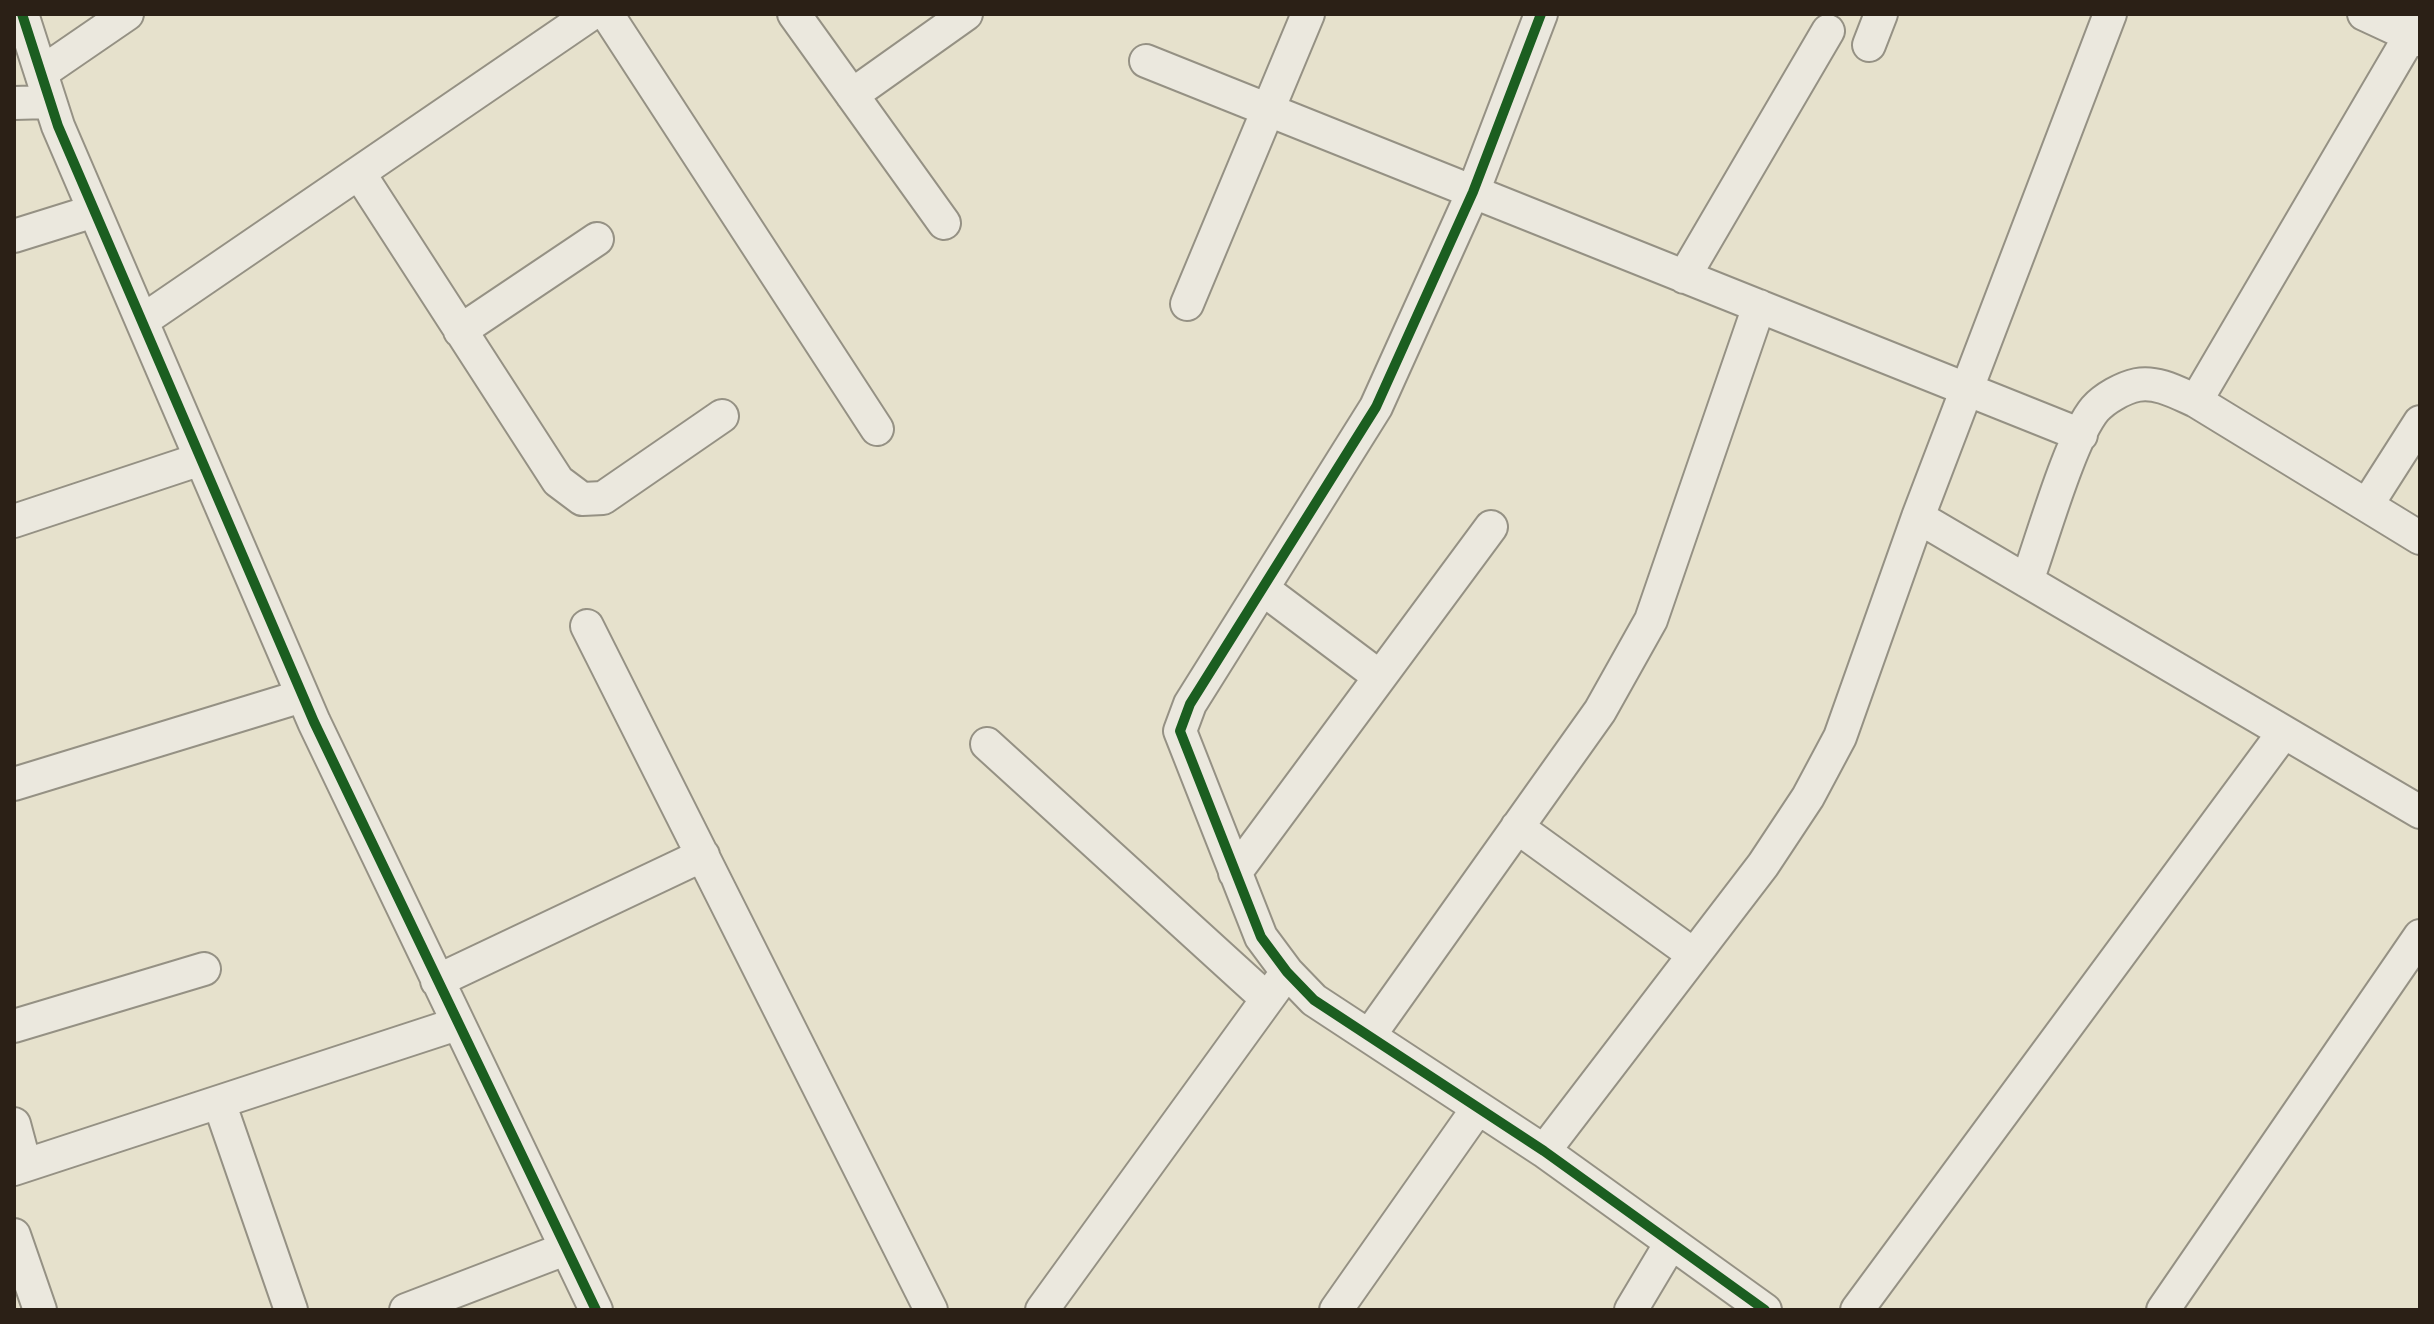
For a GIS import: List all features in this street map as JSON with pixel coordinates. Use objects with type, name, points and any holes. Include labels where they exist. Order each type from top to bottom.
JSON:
[{"type":"street","points":[[22,14],[45,88],[94,211],[302,696],[596,1310]]},
{"type":"street","points":[[14,103],[45,88],[127,14]]},
{"type":"street","points":[[142,321],[591,14]]},
{"type":"street","points":[[607,14],[877,429]]},
{"type":"street","points":[[794,14],[944,223]]},
{"type":"street","points":[[852,95],[966,14]]},
{"type":"street","points":[[1187,304],[1308,14]]},
{"type":"street","points":[[1541,14],[1473,192],[1376,407],[1190,704],[1180,731],[1261,937],[1287,972],[1314,1000],[1544,1151],[1765,1310]]},
{"type":"street","points":[[1869,45],[1881,14]]},
{"type":"street","points":[[1544,1151],[1778,842],[1808,797],[1840,737],[1918,517],[2110,14]]},
{"type":"street","points":[[2196,401],[2417,31],[2364,14]]},
{"type":"street","points":[[1684,277],[1828,31]]},
{"type":"street","points":[[1146,61],[2081,435]]},
{"type":"street","points":[[359,173],[558,481],[582,499],[603,498],[722,416]]},
{"type":"street","points":[[14,236],[94,211]]},
{"type":"street","points":[[460,331],[597,239]]},
{"type":"street","points":[[1369,1036],[1600,711],[1651,620],[1759,306]]},
{"type":"street","points":[[2027,581],[2081,435],[2096,409],[2118,392],[2139,384],[2159,385],[2196,401],[2420,538]]},
{"type":"street","points":[[2367,505],[2420,422]]},
{"type":"street","points":[[14,521],[201,459]]},
{"type":"street","points":[[1918,517],[2420,812]]},
{"type":"street","points":[[1235,873],[1491,527]]},
{"type":"street","points":[[1263,589],[1380,677]]},
{"type":"street","points":[[587,626],[926,1308]]},
{"type":"street","points":[[14,784],[302,696]]},
{"type":"street","points":[[1857,1310],[2284,732]]},
{"type":"street","points":[[987,744],[1267,999]]},
{"type":"street","points":[[1517,827],[1694,955]]},
{"type":"street","points":[[437,981],[703,855]]},
{"type":"street","points":[[2163,1310],[2420,936]]},
{"type":"street","points":[[14,1026],[204,969]]},
{"type":"street","points":[[1042,1310],[1287,972]]},
{"type":"street","points":[[14,1124],[20,1167],[457,1024]]},
{"type":"street","points":[[219,1102],[291,1310]]},
{"type":"street","points":[[1336,1310],[1478,1108]]},
{"type":"street","points":[[14,1235],[40,1310]]},
{"type":"street","points":[[1631,1310],[1671,1243]]},
{"type":"street","points":[[406,1310],[565,1249]]},
{"type":"cycle path","points":[[22,14],[58,126],[314,722],[596,1310]]},
{"type":"cycle path","points":[[1541,14],[1473,192],[1376,407],[1190,704],[1180,731],[1261,937],[1287,972],[1314,1000],[1544,1151],[1765,1310]]}]
